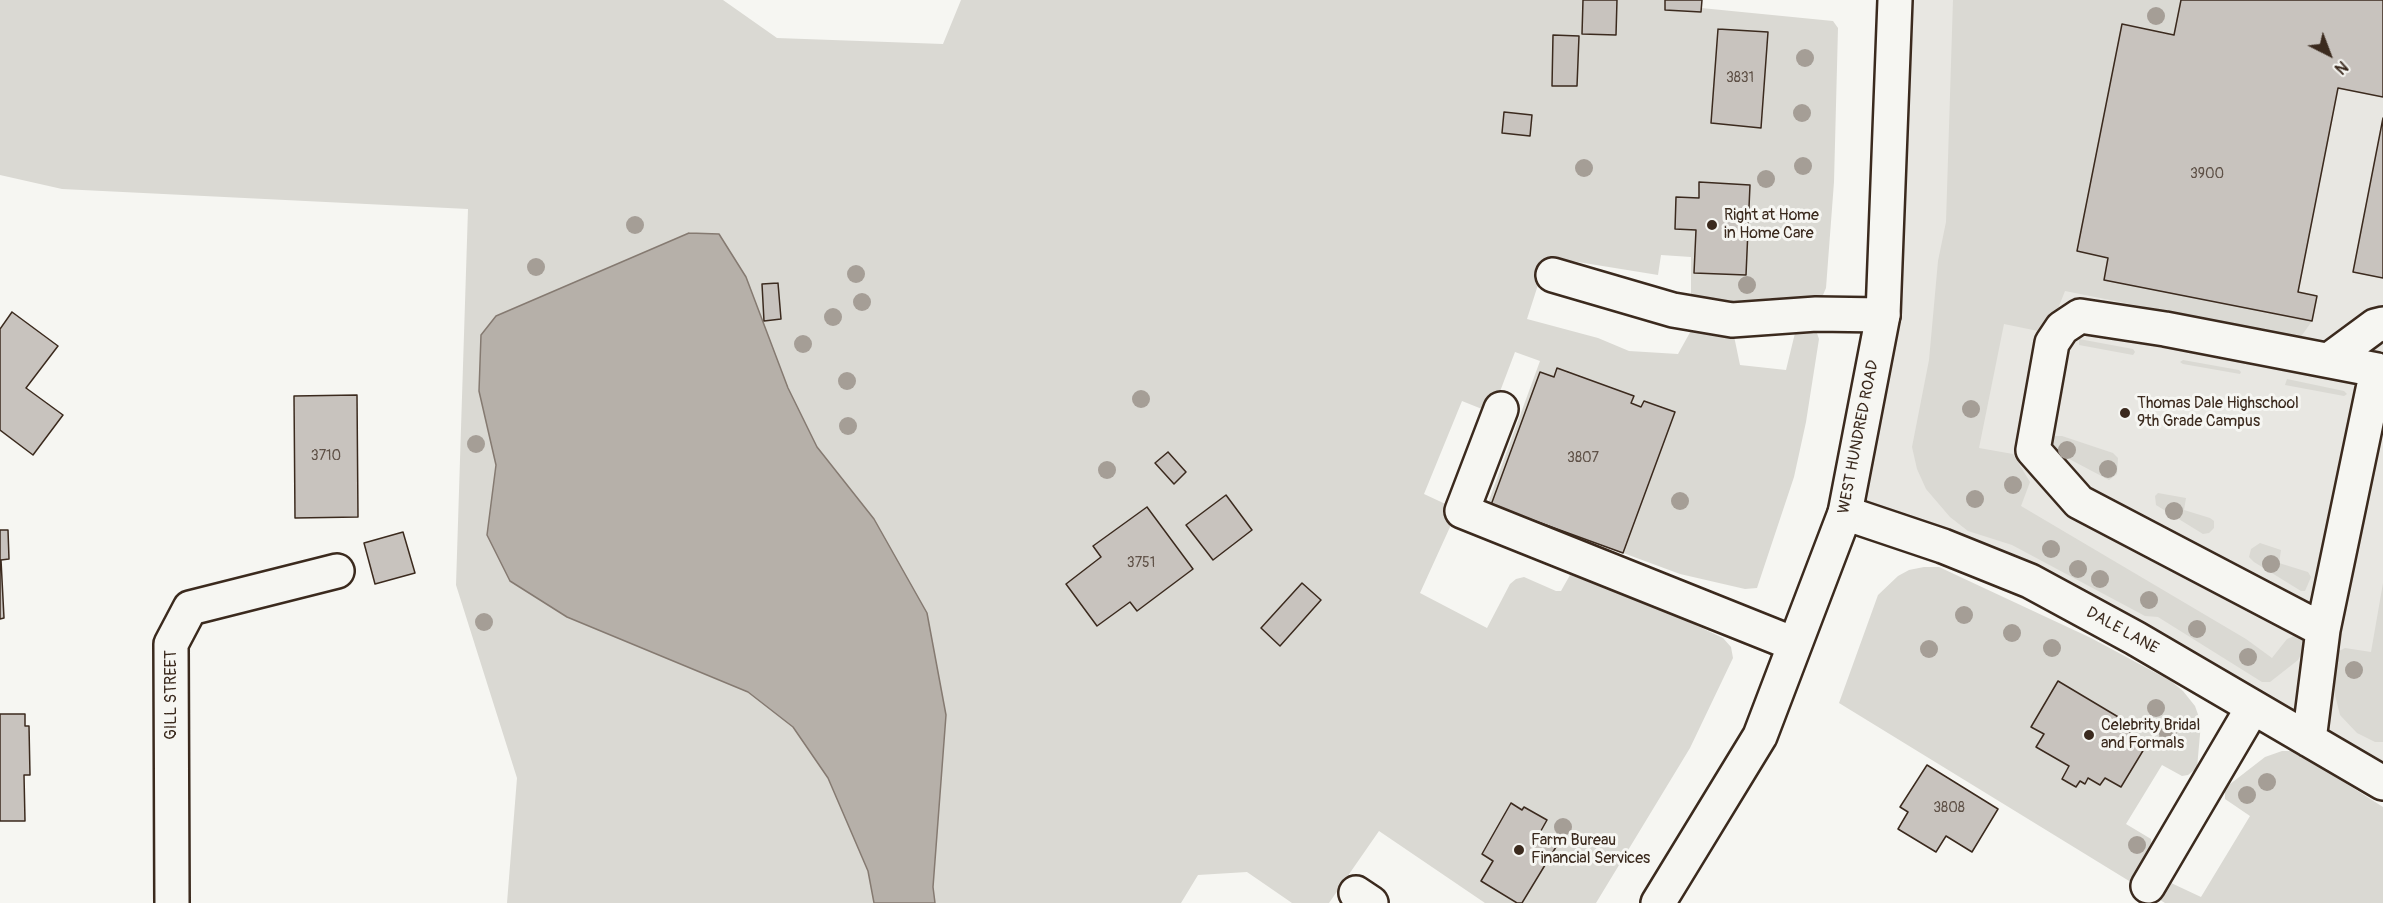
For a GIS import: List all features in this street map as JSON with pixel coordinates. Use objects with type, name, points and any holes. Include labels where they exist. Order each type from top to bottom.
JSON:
[{"type":"street","name":"WEST HUNDRED ROAD","points":[[1658,903],[1760,735],[1845,513],[1883,315],[1894,0]]},
{"type":"street","points":[[1554,274],[1673,310],[1732,320],[1816,314],[1883,315]]},
{"type":"street","points":[[2309,740],[2324,630],[2377,370],[2080,316],[2062,328],[2052,343],[2033,450],[2079,502],[2324,630]]},
{"type":"street","points":[[2329,360],[2375,326],[2383,324]]},
{"type":"street","points":[[1501,409],[1462,511],[1794,644]]},
{"type":"street","name":"DALE LANE","points":[[1845,513],[1943,546],[2030,581],[2135,638],[2383,783]]},
{"type":"street","name":"GILL STREET","points":[[172,903],[171,644],[190,608],[338,571]]},
{"type":"street","points":[[2148,886],[2253,706]]},
{"type":"shaded area","points":[[0,0],[723,0],[777,38],[943,44],[961,0],[1691,0],[1691,7],[1833,21],[1838,28],[1834,182],[1826,288],[1823,295],[1812,301],[1770,298],[1742,307],[1691,299],[1691,257],[1661,255],[1658,275],[1547,257],[1527,319],[1598,338],[1629,351],[1678,354],[1693,327],[1734,336],[1740,365],[1786,370],[1795,333],[1810,328],[1817,333],[1819,339],[1806,422],[1794,477],[1757,588],[1745,589],[1680,574],[1488,503],[1540,361],[1515,352],[1496,402],[1482,409],[1462,401],[1424,494],[1454,508],[1455,516],[1420,593],[1487,628],[1510,584],[1516,579],[1524,577],[1561,591],[1570,575],[1651,604],[1723,638],[1731,647],[1733,658],[1690,748],[1596,903],[1485,903],[1379,831],[1329,903],[1292,903],[1247,872],[1198,875],[1181,903],[507,903],[517,778],[456,585],[468,209],[62,189],[0,175]]},
{"type":"shaded area","name":"Thomas Dale Highschool 9th Grade Campus","points":[[1899,0],[2383,0],[2383,783],[2135,633],[1845,513]]},
{"type":"shaded area","points":[[1953,0],[2181,0],[2174,35],[2122,25],[2077,251],[2108,258],[2104,280],[2312,321],[2300,338],[2065,291],[2055,316],[2038,331],[2004,324],[1979,448],[2013,454],[2030,482],[2021,506],[2246,639],[2272,658],[2287,639],[2294,636],[2302,639],[2305,647],[2298,660],[2270,682],[2262,682],[2158,617],[2145,616],[2012,545],[1968,531],[1950,517],[1926,489],[1917,469],[1912,447],[1929,360],[1938,261],[1946,222]]},
{"type":"shaded area","points":[[689,233],[719,234],[746,277],[788,388],[817,447],[874,519],[927,613],[946,715],[933,887],[935,903],[874,903],[868,871],[828,778],[793,727],[748,692],[567,617],[510,581],[487,535],[496,465],[479,391],[481,335],[496,316]]},
{"type":"shaded area","points":[[2079,339],[2133,349],[2135,352],[2133,355],[2079,345]]},
{"type":"shaded area","points":[[2183,360],[2241,372],[2240,374],[2183,364],[2180,362]]},
{"type":"shaded area","points":[[2287,379],[2344,391],[2347,394],[2344,396],[2285,385]]},
{"type":"shaded area","points":[[2055,436],[2062,436],[2113,453],[2118,458],[2117,474],[2109,480],[2054,451],[2051,447]]},
{"type":"shaded area","points":[[2158,493],[2186,498],[2184,510],[2210,518],[2214,521],[2214,528],[2209,533],[2203,534],[2156,505],[2155,496]]},
{"type":"shaded area","points":[[2260,543],[2281,550],[2279,563],[2308,572],[2311,577],[2305,591],[2301,591],[2249,557],[2251,549]]},
{"type":"shaded area","points":[[1939,567],[2091,638],[2171,681],[2195,706],[2201,723],[2197,768],[2188,775],[2182,776],[2162,765],[2126,824],[2151,839],[2152,851],[2169,882],[2201,897],[2250,816],[2225,799],[2225,788],[2265,757],[2282,751],[2295,751],[2383,807],[2383,903],[2165,903],[1839,703],[1878,595],[1898,576],[1909,570]]},
{"type":"shaded area","points":[[2383,583],[2383,742],[2375,742],[2357,733],[2340,715],[2335,695],[2335,676],[2339,651],[2345,648],[2371,652]]},
{"type":"building","points":[[1583,0],[1617,0],[1616,35],[1582,34]]},
{"type":"building","points":[[1665,0],[1702,0],[1701,12],[1665,10]]},
{"type":"building","points":[[2181,0],[2383,0],[2383,97],[2338,88],[2298,292],[2317,296],[2312,321],[2104,280],[2108,258],[2077,251],[2122,24],[2174,35]]},
{"type":"building","points":[[1718,29],[1768,32],[1761,128],[1711,123]]},
{"type":"building","points":[[1553,35],[1579,36],[1577,86],[1552,86]]},
{"type":"building","points":[[1504,112],[1532,115],[1530,136],[1502,133]]},
{"type":"building","points":[[2383,118],[2383,278],[2353,272]]},
{"type":"building","name":"Right at Home in Home Care","points":[[1699,182],[1750,185],[1746,275],[1694,273],[1696,230],[1675,229],[1676,197],[1699,198]]},
{"type":"building","points":[[778,283],[781,319],[764,321],[762,284]]},
{"type":"building","points":[[12,312],[58,346],[26,388],[63,415],[33,455],[0,430],[0,329]]},
{"type":"building","points":[[1557,368],[1634,396],[1631,403],[1641,407],[1644,401],[1675,412],[1623,553],[1491,505],[1540,372],[1554,377]]},
{"type":"building","points":[[357,395],[358,517],[295,518],[294,396]]},
{"type":"building","points":[[1168,452],[1186,472],[1174,484],[1155,463]]},
{"type":"building","points":[[1226,495],[1252,530],[1213,560],[1186,525]]},
{"type":"building","points":[[1147,507],[1193,569],[1137,611],[1130,602],[1097,626],[1066,584],[1101,557],[1093,546]]},
{"type":"building","points":[[0,530],[8,530],[9,559],[1,560],[4,618],[0,619]]},
{"type":"building","points":[[403,532],[415,573],[375,584],[364,543]]},
{"type":"building","points":[[1302,583],[1321,600],[1280,646],[1261,628]]},
{"type":"building","name":"Celebrity Bridal and Formals","points":[[2058,681],[2130,724],[2126,730],[2136,737],[2133,742],[2144,749],[2121,787],[2105,778],[2100,785],[2088,778],[2085,784],[2080,781],[2076,787],[2062,779],[2069,766],[2036,747],[2044,734],[2031,727]]},
{"type":"building","points":[[0,714],[25,714],[25,726],[29,726],[30,775],[24,775],[25,821],[0,821]]},
{"type":"building","points":[[1927,765],[1998,809],[1972,852],[1946,836],[1936,852],[1898,829],[1908,812],[1900,807]]},
{"type":"building","name":"Farm Bureau Financial Services","points":[[1511,803],[1522,810],[1524,807],[1547,820],[1538,836],[1556,847],[1522,903],[1517,903],[1481,881],[1493,861],[1482,854]]},
{"type":"place","name":"Right at Home in Home Care","points":[[1712,225]]},
{"type":"place","name":"Thomas Dale Highschool 9th Grade Campus","points":[[2125,413]]},
{"type":"place","name":"Celebrity Bridal and Formals","points":[[2089,735]]},
{"type":"place","name":"Farm Bureau Financial Services","points":[[1519,850]]}]
